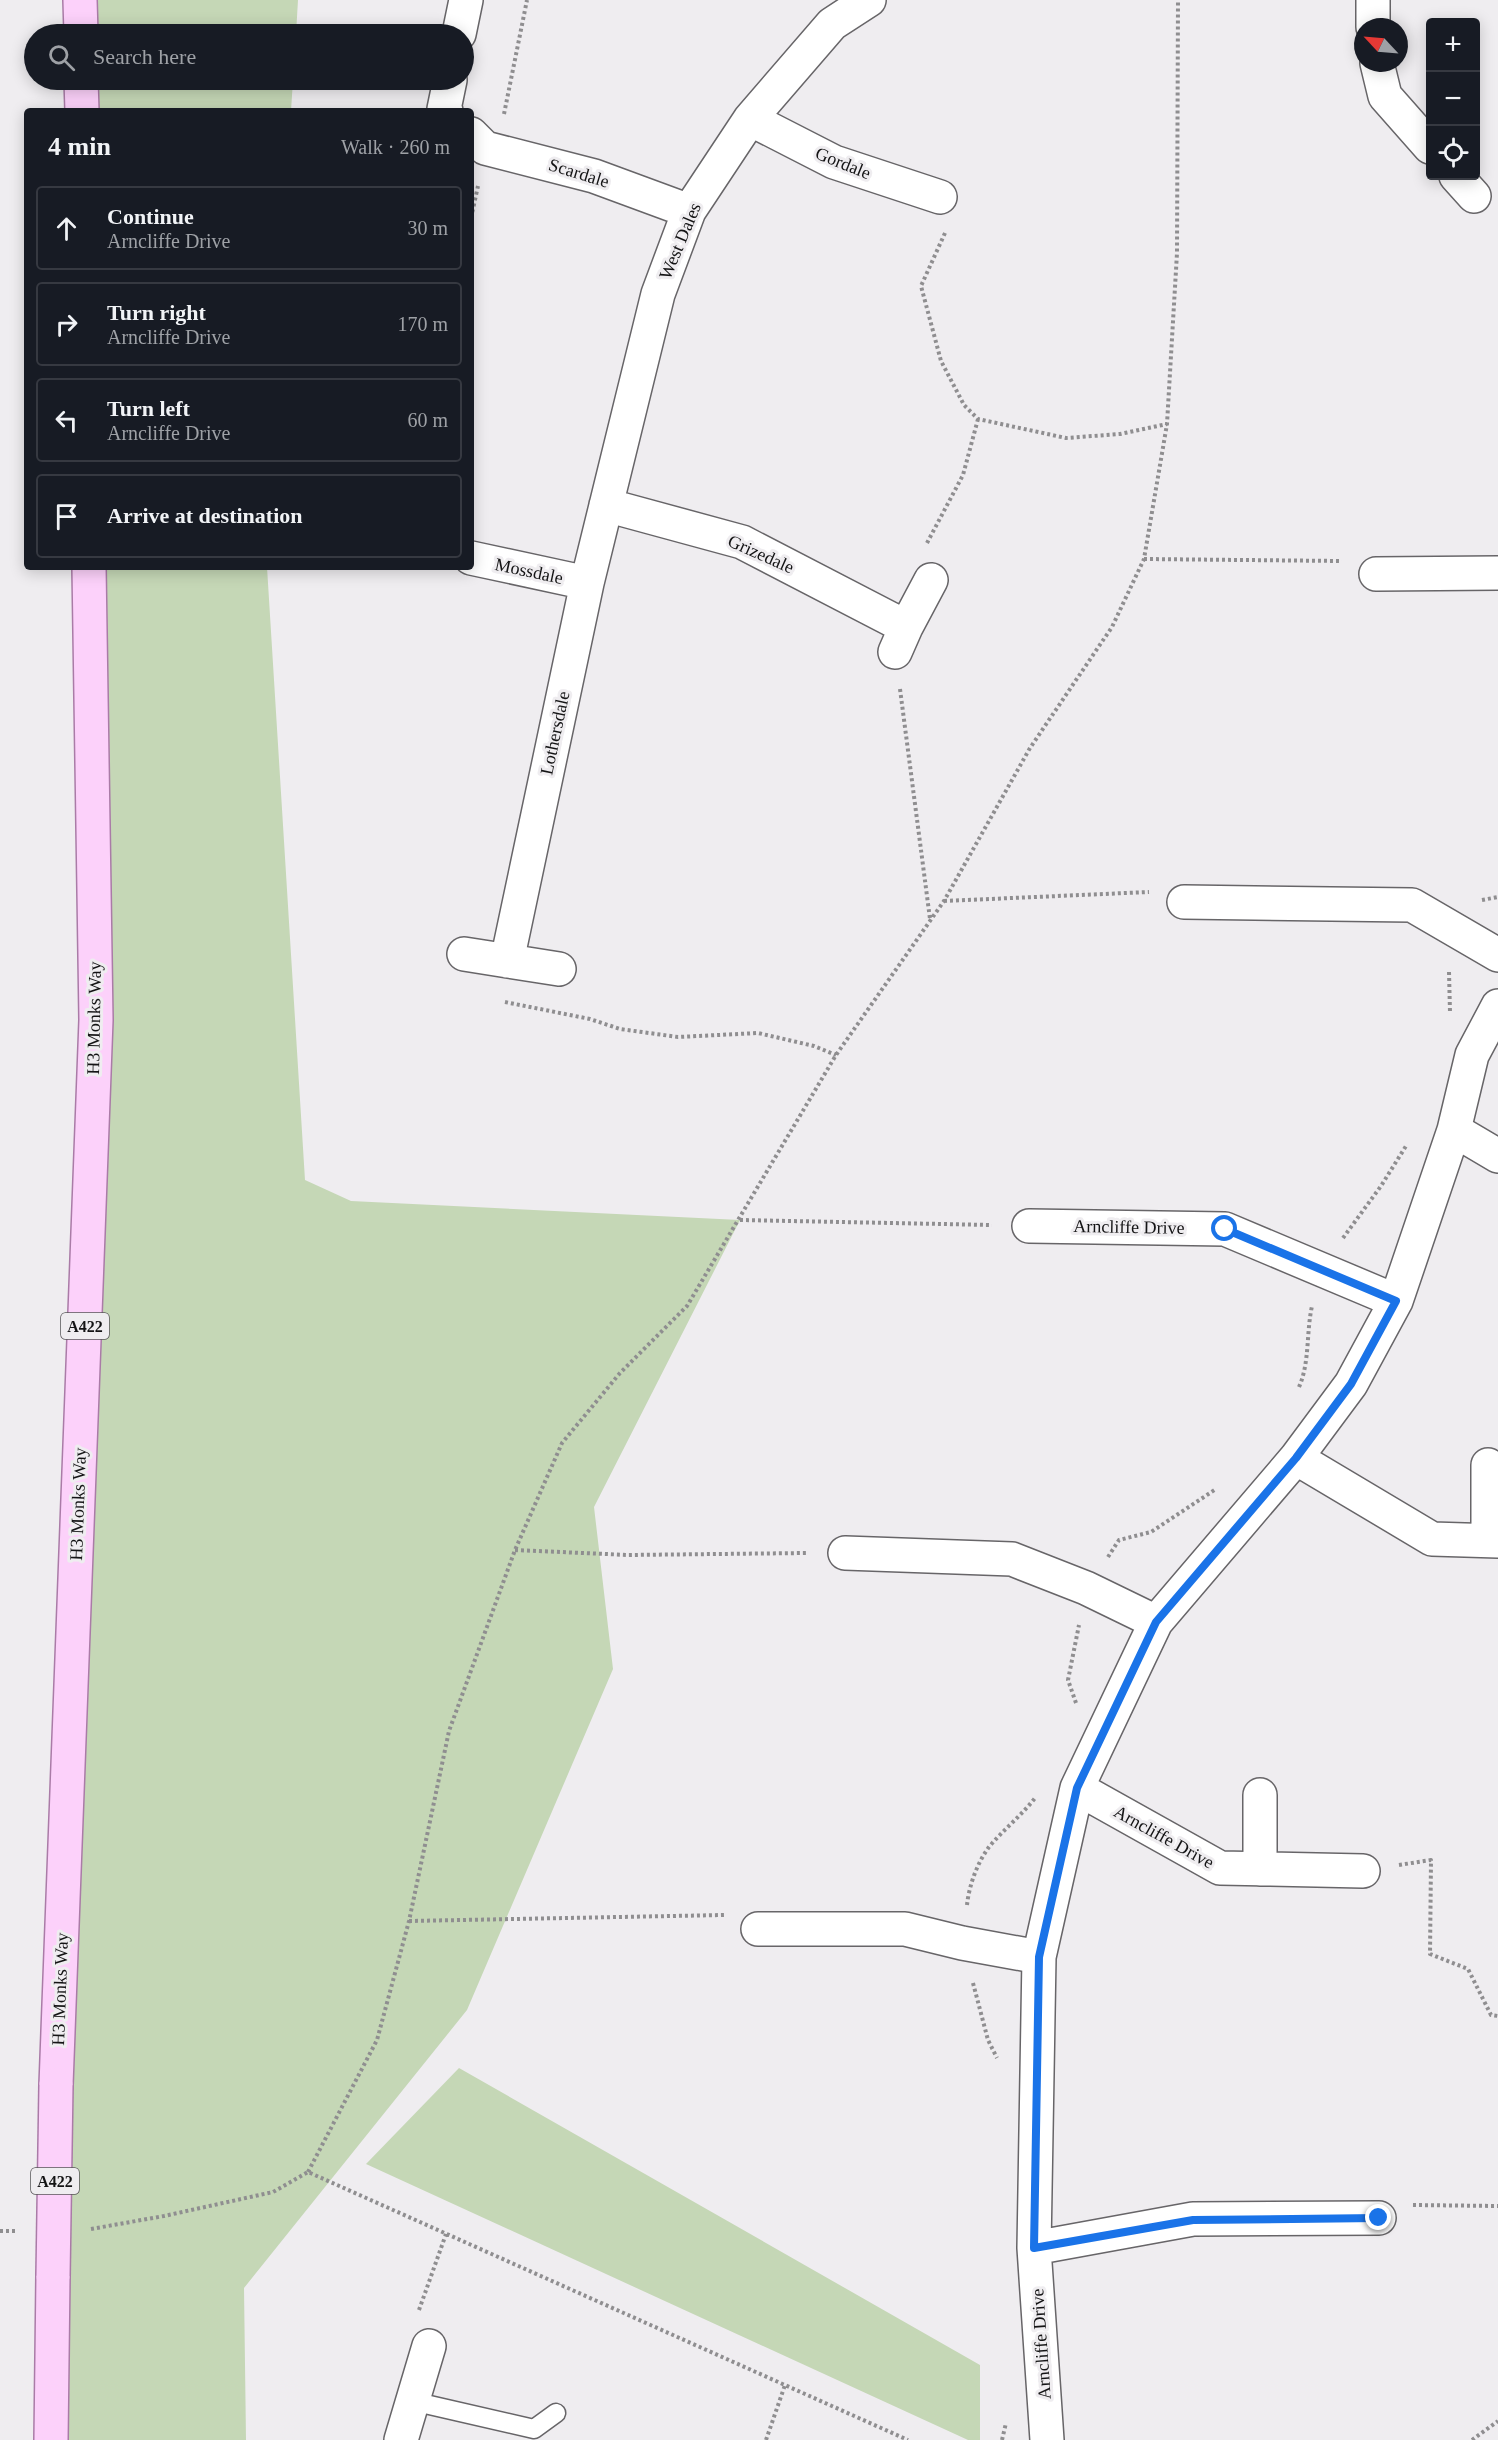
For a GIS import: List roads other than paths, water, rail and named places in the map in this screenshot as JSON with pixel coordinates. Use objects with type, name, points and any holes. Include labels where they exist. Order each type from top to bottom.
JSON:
[{"type":"main road","points":[[80,0],[81,24]]},
{"type":"main road","points":[[81,90],[82,108]]},
{"type":"main road","name":"H3 Monks Way","points":[[51,2440],[56,2085],[96,1020],[89,570]]},
{"type":"street","points":[[461,24],[466,0]]},
{"type":"street","name":"West Dales","points":[[606,505],[657,294],[689,211],[750,119],[832,24],[869,0]]},
{"type":"street","points":[[1373,0],[1373,18]]},
{"type":"street","points":[[1379,72],[1385,96],[1426,141]]},
{"type":"street","points":[[444,108],[448,90]]},
{"type":"street","name":"Gordale","points":[[750,119],[834,162],[940,197]]},
{"type":"street","name":"Scardale","points":[[484,142],[594,176],[689,211]]},
{"type":"street","name":"Lothersdale","points":[[507,961],[587,583],[606,505]]},
{"type":"street","name":"Grizedale","points":[[606,505],[742,542],[901,639],[931,580]]},
{"type":"street","name":"Mossdale","points":[[474,559],[587,583]]},
{"type":"street","points":[[1376,574],[1498,573]]},
{"type":"street","points":[[1184,902],[1412,905],[1498,955]]},
{"type":"street","points":[[464,954],[560,969]]},
{"type":"street","name":"Arncliffe Drive","points":[[1047,2440],[1034,2248],[1039,1957],[1077,1788],[1156,1622],[1296,1458],[1351,1384],[1396,1301],[1454,1130],[1472,1054],[1498,1006]]},
{"type":"street","points":[[1454,1130],[1498,1156]]},
{"type":"street","name":"Arncliffe Drive","points":[[1029,1226],[1225,1229],[1396,1301]]},
{"type":"street","points":[[1296,1458],[1432,1539],[1493,1540],[1488,1465]]},
{"type":"street","points":[[844,1553],[1012,1558],[1086,1588],[1156,1622]]},
{"type":"street","name":"Arncliffe Drive","points":[[1077,1788],[1220,1868],[1363,1871]]},
{"type":"street","points":[[1260,1796],[1260,1869]]},
{"type":"street","points":[[758,1929],[905,1929],[962,1943],[1039,1957]]},
{"type":"street","points":[[1034,2248],[1193,2220],[1379,2218]]},
{"type":"street","points":[[401,2440],[429,2346]]},
{"type":"lane","points":[[412,2401],[534,2429],[556,2413]]}]
